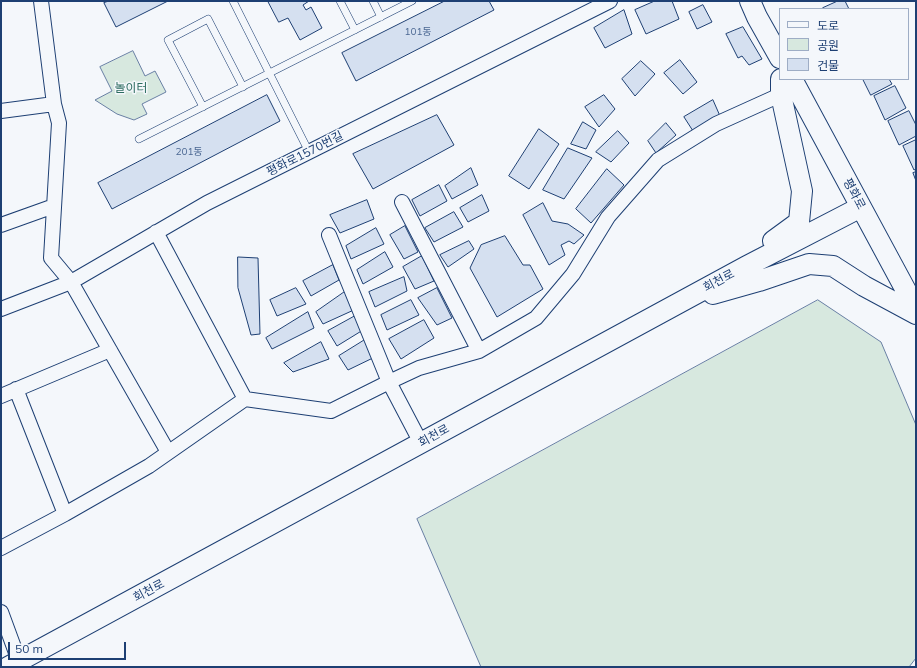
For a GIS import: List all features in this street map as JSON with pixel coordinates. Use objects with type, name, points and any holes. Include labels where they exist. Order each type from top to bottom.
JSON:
[{"type":"street","points":[[41,1],[54,104],[59,123],[51,258],[71,282],[168,452]]},
{"type":"street","name":"평화로1570번길","points":[[1,309],[71,282],[207,203],[610,1]]},
{"type":"street","points":[[750,1],[757,17],[779,56]]},
{"type":"street","points":[[1,548],[65,514],[149,466],[245,399],[332,411],[419,368],[479,350],[536,318],[573,274],[608,217],[658,160],[716,124],[787,85],[802,191],[799,222],[714,284]]},
{"type":"street","name":"평화로","points":[[787,85],[861,207],[916,309]]},
{"type":"street","points":[[1,111],[54,104]]},
{"type":"street","points":[[402,202],[479,350]]},
{"type":"street","points":[[1,226],[54,206]]},
{"type":"street","name":"회천로","points":[[14,664],[676,304],[861,207]]},
{"type":"street","points":[[156,232],[245,399]]},
{"type":"street","points":[[329,235],[388,382],[421,443]]},
{"type":"street","points":[[676,304],[759,281],[809,264],[833,266],[864,286],[916,314]]},
{"type":"street","points":[[1,396],[110,350]]},
{"type":"street","points":[[16,389],[65,514]]},
{"type":"street","points":[[1,612],[14,664]]},
{"type":"lane","points":[[233,1],[309,152]]},
{"type":"lane","points":[[340,1],[355,30]]},
{"type":"lane","points":[[373,1],[381,17]]},
{"type":"lane","points":[[139,139],[412,1]]},
{"type":"lane","points":[[203,107],[168,40],[208,19],[243,87]]},
{"type":"green space","name":"놀이터","points":[[133,51],[145,76],[155,71],[166,92],[142,104],[147,114],[134,120],[117,114],[95,100],[112,91],[100,67]]},
{"type":"green space","points":[[818,300],[881,342],[916,425],[916,658],[909,667],[481,667],[417,519]]},
{"type":"building","points":[[109,1],[168,1],[116,27],[104,3]]},
{"type":"building","points":[[268,1],[309,1],[303,5],[306,10],[311,7],[322,28],[300,40],[288,18],[279,22]]},
{"type":"building","points":[[445,1],[489,1],[494,10],[356,81],[342,53]]},
{"type":"building","points":[[655,1],[672,1],[679,19],[646,34],[635,10]]},
{"type":"building","points":[[838,1],[845,1],[848,8],[823,8]]},
{"type":"building","points":[[703,5],[712,22],[697,29],[689,12]]},
{"type":"building","points":[[624,10],[632,34],[605,48],[594,28]]},
{"type":"building","points":[[743,27],[762,59],[749,65],[742,56],[738,58],[726,34]]},
{"type":"building","points":[[680,60],[697,82],[683,94],[664,73]]},
{"type":"building","points":[[641,61],[655,74],[635,96],[622,79]]},
{"type":"building","points":[[864,80],[890,80],[892,84],[871,95]]},
{"type":"building","points":[[895,86],[906,108],[885,120],[874,96]]},
{"type":"building","points":[[267,95],[280,121],[112,209],[98,183]]},
{"type":"building","points":[[604,95],[615,109],[599,127],[585,107]]},
{"type":"building","points":[[713,100],[720,116],[693,131],[684,117]]},
{"type":"building","points":[[909,111],[916,125],[916,136],[899,145],[888,121]]},
{"type":"building","points":[[437,115],[454,145],[373,189],[353,154]]},
{"type":"building","points":[[583,122],[596,130],[586,149],[571,144]]},
{"type":"building","points":[[666,123],[676,135],[656,153],[648,141]]},
{"type":"building","points":[[539,129],[559,144],[529,189],[509,176]]},
{"type":"building","points":[[618,131],[629,143],[611,162],[596,152]]},
{"type":"building","points":[[916,140],[916,169],[914,170],[903,146]]},
{"type":"building","points":[[568,148],[592,158],[564,199],[543,190]]},
{"type":"building","points":[[471,168],[478,185],[452,199],[445,186]]},
{"type":"building","points":[[607,169],[624,185],[591,223],[576,209]]},
{"type":"building","points":[[916,172],[916,181],[913,173]]},
{"type":"building","points":[[439,185],[447,201],[420,216],[412,200]]},
{"type":"building","points":[[482,195],[489,211],[468,222],[460,208]]},
{"type":"building","points":[[367,200],[374,219],[340,233],[330,215]]},
{"type":"building","points":[[543,203],[552,221],[568,224],[584,235],[574,244],[569,241],[561,245],[565,255],[549,265],[523,215]]},
{"type":"building","points":[[454,212],[463,227],[434,242],[425,228]]},
{"type":"building","points":[[405,226],[418,252],[404,259],[390,235]]},
{"type":"building","points":[[376,228],[384,244],[351,259],[346,246]]},
{"type":"building","points":[[505,236],[523,265],[530,265],[543,289],[497,317],[470,268],[481,245]]},
{"type":"building","points":[[469,241],[474,249],[448,267],[440,255]]},
{"type":"building","points":[[385,252],[393,267],[363,284],[357,270]]},
{"type":"building","points":[[422,256],[434,281],[415,289],[403,267]]},
{"type":"building","points":[[238,257],[258,258],[260,334],[251,335],[238,288]]},
{"type":"building","points":[[333,265],[339,280],[311,296],[303,281]]},
{"type":"building","points":[[404,277],[407,291],[375,307],[369,292]]},
{"type":"building","points":[[296,288],[306,304],[277,316],[270,300]]},
{"type":"building","points":[[437,288],[452,318],[437,325],[418,298]]},
{"type":"building","points":[[346,291],[356,309],[323,324],[316,312]]},
{"type":"building","points":[[411,300],[419,315],[387,330],[381,315]]},
{"type":"building","points":[[308,312],[314,328],[272,349],[266,338]]},
{"type":"building","points":[[357,315],[363,330],[337,346],[328,331]]},
{"type":"building","points":[[424,320],[434,338],[401,359],[389,339]]},
{"type":"building","points":[[368,338],[377,356],[348,370],[339,356]]},
{"type":"building","points":[[321,342],[329,359],[293,372],[284,363]]}]
